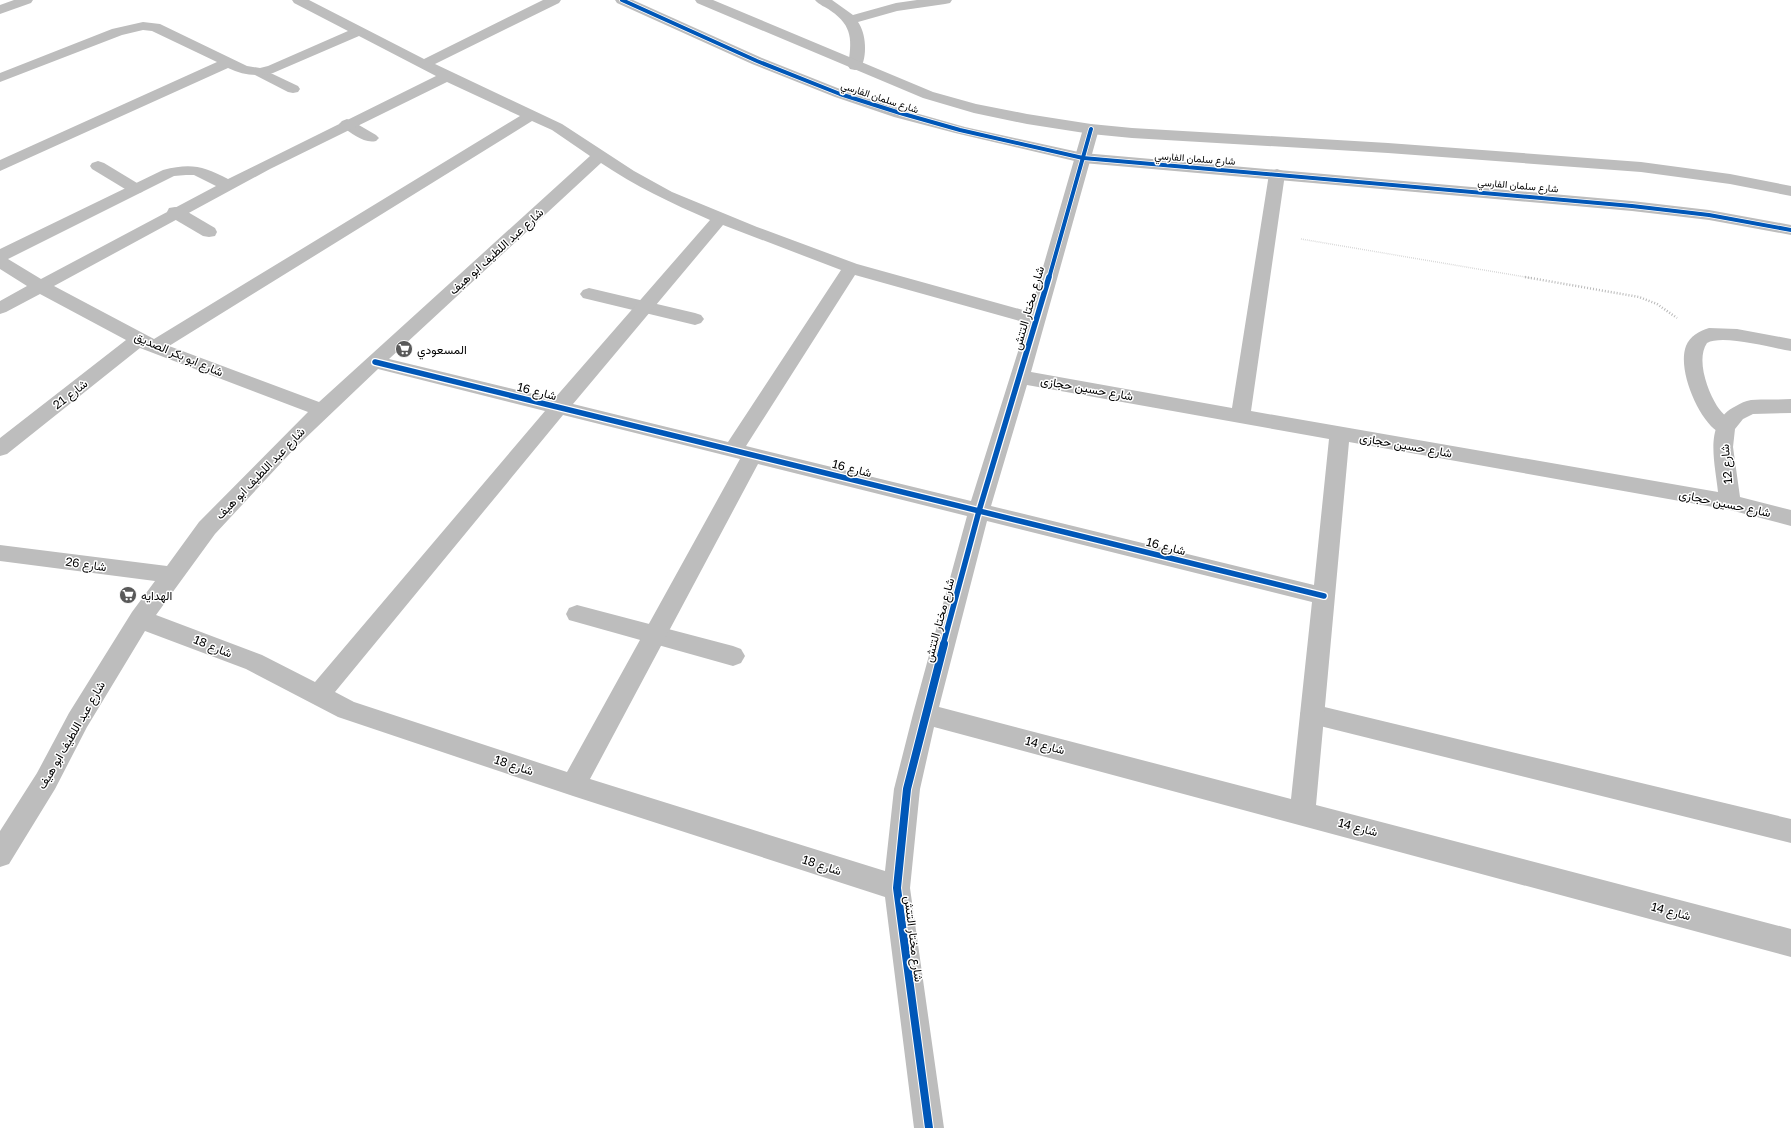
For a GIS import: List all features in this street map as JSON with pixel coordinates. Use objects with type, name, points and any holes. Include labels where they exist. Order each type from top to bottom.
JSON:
[{"type":"street","points":[[0,10],[26,0]]},
{"type":"street","points":[[299,0],[447,76],[532,115],[562,131],[599,156],[666,195],[800,250],[851,268],[1037,320]]},
{"type":"street","points":[[424,64],[554,0]]},
{"type":"street","name":"شارع سلمان الفارسي","points":[[622,0],[788,74],[845,96],[893,112],[953,129],[1083,158],[1632,206],[1709,215],[1791,230]]},
{"type":"street","name":"شارع سلمان الفارسي","points":[[702,0],[855,66],[928,95],[974,108],[1027,119],[1091,129],[1132,133],[1388,148],[1641,167],[1730,179],[1791,191]]},
{"type":"street","points":[[822,0],[839,9],[850,20],[858,34],[858,49],[855,66]]},
{"type":"street","points":[[850,20],[896,7],[945,0]]},
{"type":"street","points":[[0,78],[117,32],[143,26],[155,27],[244,70],[260,72],[273,69],[359,31]]},
{"type":"street","points":[[0,166],[227,63]]},
{"type":"street","points":[[260,72],[293,89]]},
{"type":"street","points":[[0,308],[175,212],[347,124],[447,76]]},
{"type":"street","name":"شارع 21","points":[[0,449],[147,343],[532,115]]},
{"type":"street","points":[[347,124],[371,138]]},
{"type":"street","name":"شارع مختار التتش","points":[[929,1128],[897,888],[908,789],[925,714],[979,511],[1037,320],[1091,129]]},
{"type":"street","name":"شارع عبد اللطيف ابو هيف","points":[[0,855],[46,781],[78,720],[140,619],[208,528],[288,443],[322,410],[599,156]]},
{"type":"street","points":[[98,166],[136,189]]},
{"type":"street","points":[[0,256],[169,173],[182,169],[194,169],[227,186]]},
{"type":"street","points":[[1241,415],[1277,174]]},
{"type":"street","points":[[175,212],[209,232]]},
{"type":"street","points":[[318,696],[558,407],[720,218]]},
{"type":"street","name":"شارع ابو بكر الصديق","points":[[0,261],[40,286],[147,343],[322,410]]},
{"type":"street","points":[[573,785],[654,634],[742,453],[851,268]]},
{"type":"street","points":[[589,294],[695,319]]},
{"type":"street","points":[[1725,427],[1708,408],[1696,382],[1693,348],[1698,338],[1710,334],[1726,335],[1791,345]]},
{"type":"street","name":"شارع 16","points":[[374,362],[1324,596]]},
{"type":"street","name":"شارع حسين حجازى","points":[[1020,377],[1730,502],[1791,518]]},
{"type":"street","name":"شارع 12","points":[[1730,502],[1723,447],[1725,427],[1736,414],[1750,407],[1791,406]]},
{"type":"street","points":[[1302,812],[1340,433]]},
{"type":"street","name":"شارع 26","points":[[0,552],[172,575]]},
{"type":"street","points":[[577,614],[732,656]]},
{"type":"street","name":"شارع 18","points":[[140,619],[254,662],[347,710],[573,785],[897,888]]},
{"type":"street","name":"شارع 14","points":[[925,714],[1302,812],[1791,943]]},
{"type":"street","points":[[1312,714],[1791,831]]},
{"type":"path","points":[[1268,233],[1639,297],[1657,304],[1671,313],[1698,338]]},
{"type":"cycle path","points":[[622,0],[784,73],[840,94],[960,130],[1083,158],[1632,206],[1709,215],[1791,230]]},
{"type":"cycle path","points":[[929,1128],[897,888],[907,789],[925,714],[979,511],[1037,320],[1091,129]]},
{"type":"cycle path","points":[[375,362],[1324,596]]},
{"type":"place","name":"المسعودي","points":[[404,349]]},
{"type":"place","name":"الهدايه","points":[[128,595]]}]
